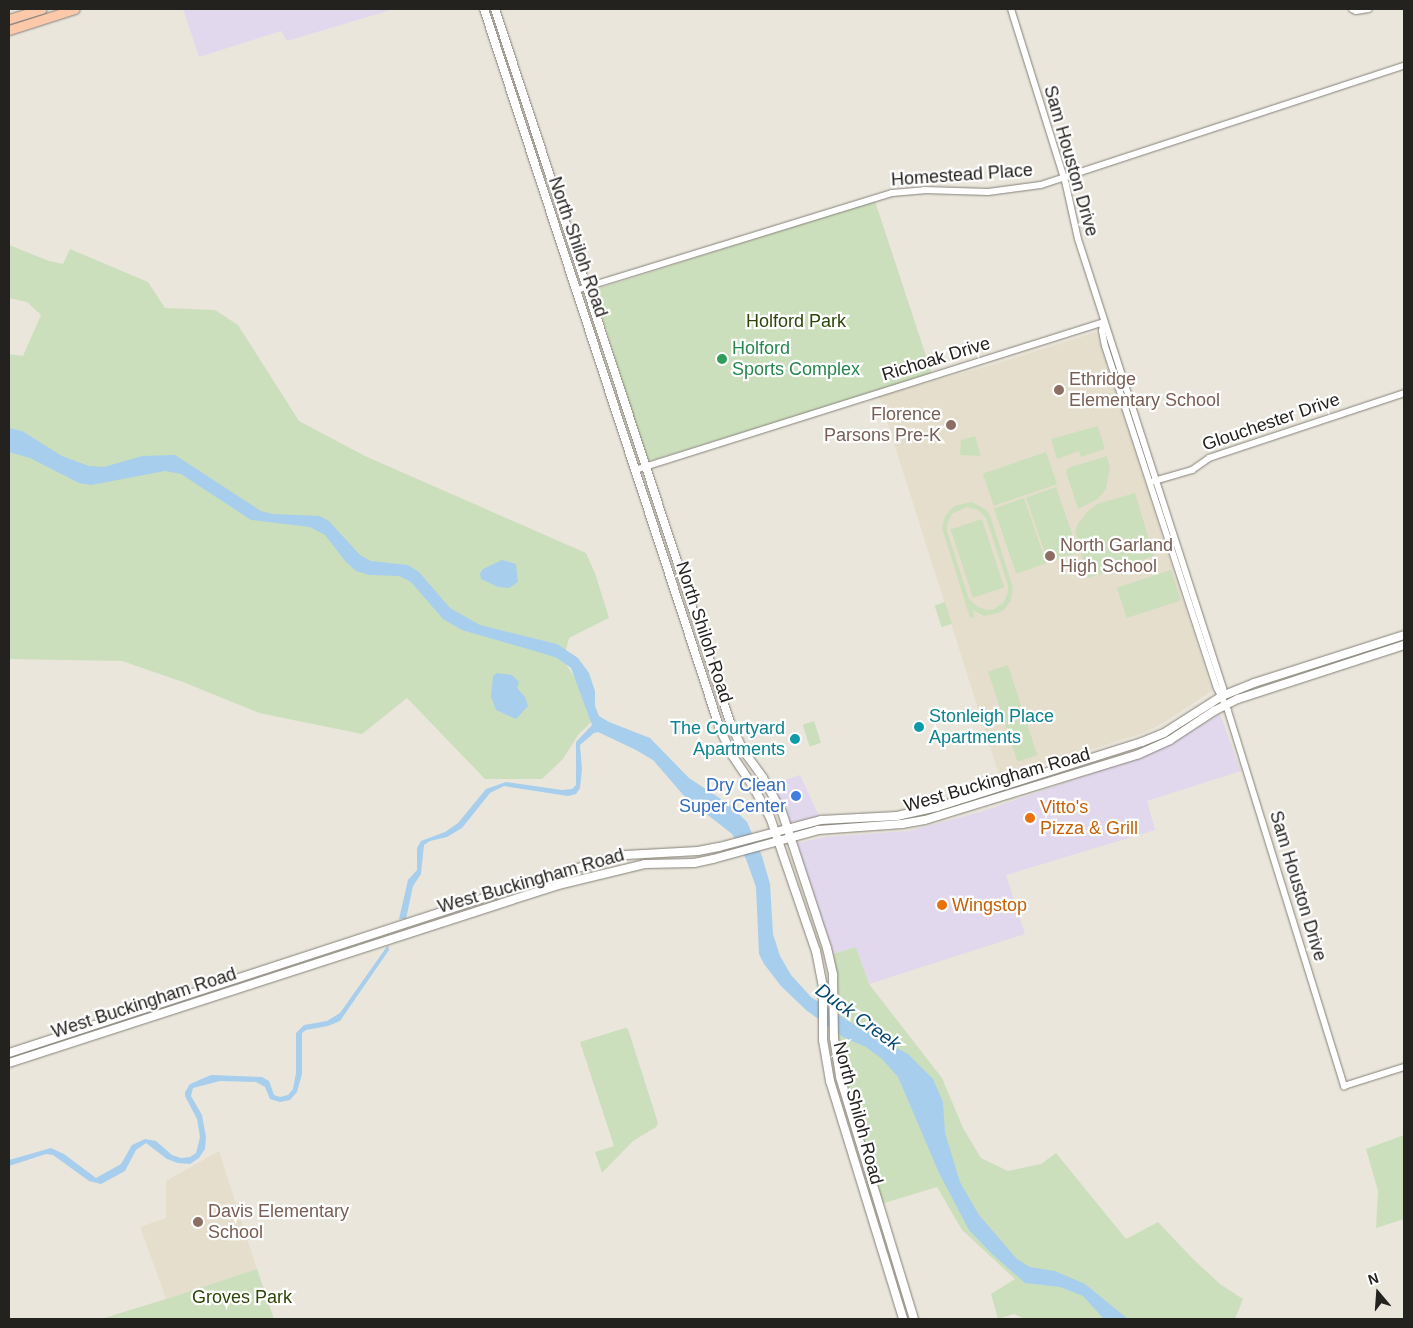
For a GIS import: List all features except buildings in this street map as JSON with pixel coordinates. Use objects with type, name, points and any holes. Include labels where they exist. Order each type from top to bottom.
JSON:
[{"type":"main road","points":[[9,19],[42,9]]},
{"type":"main road","points":[[9,30],[75,9]]},
{"type":"main road","name":"North Shiloh Road","points":[[484,9],[720,729],[732,755],[765,807],[776,832],[816,951],[823,991],[823,1040],[830,1081],[903,1318]]},
{"type":"main road","name":"North Shiloh Road","points":[[495,9],[731,725],[743,750],[777,801],[791,836],[827,948],[834,989],[834,1038],[846,1098],[913,1317]]},
{"type":"main road","points":[[610,390],[620,387]]},
{"type":"main road","name":"West Buckingham Road","points":[[9,1052],[570,870],[626,855],[698,851],[821,820],[916,812],[960,800],[1120,750],[1173,728],[1222,696],[1262,681],[1404,635]]},
{"type":"main road","name":"West Buckingham Road","points":[[9,1063],[558,885],[645,864],[694,864],[818,830],[914,822],[962,808],[1124,759],[1154,748],[1225,705],[1254,693],[1404,645]]},
{"type":"main road","points":[[1173,728],[1176,736]]},
{"type":"main road","points":[[1120,750],[1124,759]]},
{"type":"main road","points":[[960,800],[962,808]]},
{"type":"main road","points":[[863,817],[863,826]]},
{"type":"main road","points":[[343,945],[349,952]]},
{"type":"main road","points":[[823,1040],[834,1038]]},
{"type":"main road","points":[[870,1214],[881,1210]]},
{"type":"main road","points":[[903,1318],[913,1317]]},
{"type":"street","name":"Sam Houston Drive","points":[[1010,9],[1063,178],[1078,239],[1153,481],[1223,688],[1222,696],[1344,1086],[1404,1067]]},
{"type":"street","points":[[1352,9],[1356,11],[1369,9]]},
{"type":"street","name":"Homestead Place","points":[[577,290],[892,193],[924,190],[988,192],[1034,186],[1404,66]]},
{"type":"street","name":"Richoak Drive","points":[[634,470],[1104,322]]},
{"type":"street","name":"Glouchester Drive","points":[[1153,481],[1192,470],[1209,458],[1404,393]]},
{"type":"shaded area","points":[[183,9],[394,9],[287,41],[281,31],[199,57]]},
{"type":"shaded area","name":"North Garland High School","points":[[1096,332],[1212,691],[1144,733],[1000,778],[879,396],[995,364]]},
{"type":"shaded area","points":[[1220,714],[1241,771],[1147,801],[1155,830],[1006,875],[1025,934],[869,984],[856,947],[833,954],[797,843],[825,837],[908,831],[980,812],[1154,752]]},
{"type":"shaded area","points":[[800,775],[819,816],[789,823],[770,785]]},
{"type":"shaded area","name":"Davis Elementary School","points":[[219,1151],[257,1269],[166,1299],[140,1227],[166,1218],[166,1181]]},
{"type":"green space","name":"Holford Park","points":[[875,201],[932,374],[653,460],[647,460],[594,290]]},
{"type":"green space","points":[[9,245],[49,261],[63,264],[70,249],[148,282],[165,308],[215,310],[238,325],[299,421],[365,456],[586,553],[595,573],[609,618],[569,638],[563,660],[585,693],[591,722],[578,735],[563,759],[542,779],[485,779],[407,698],[362,734],[259,713],[183,682],[122,661],[9,659],[9,354],[23,356],[41,315],[27,302],[9,298]]},
{"type":"green space","points":[[1098,426],[1105,449],[1081,457],[1079,451],[1057,459],[1051,439]]},
{"type":"green space","points":[[975,436],[981,456],[960,455],[961,440]]},
{"type":"green space","points":[[1046,452],[1057,484],[994,506],[983,474]]},
{"type":"green space","points":[[1107,456],[1110,468],[1106,489],[1098,499],[1078,509],[1066,472],[1068,468]]},
{"type":"green space","points":[[1056,487],[1078,552],[1048,563],[1026,497]]},
{"type":"green space","points":[[1135,493],[1154,556],[1088,578],[1075,532],[1078,523],[1097,504]]},
{"type":"green space","points":[[1024,498],[1046,563],[1016,574],[994,508]]},
{"type":"green space","points":[[972,502],[985,509],[990,515],[1013,588],[1011,600],[1004,610],[998,613],[984,616],[973,610],[974,617],[970,618],[942,528],[945,516],[954,506]],"holes":[[[967,507],[978,510],[986,518],[1008,585],[1008,592],[1004,602],[994,609],[988,610],[978,607],[969,599],[947,531],[947,524],[952,514]]]},
{"type":"green space","points":[[982,519],[1004,587],[973,598],[951,529]]},
{"type":"green space","points":[[1171,570],[1181,600],[1127,618],[1117,588]]},
{"type":"green space","points":[[945,602],[952,624],[942,627],[935,605]]},
{"type":"green space","points":[[1008,665],[1037,755],[1017,762],[988,671]]},
{"type":"green space","points":[[814,721],[821,743],[810,747],[803,725]]},
{"type":"green space","points":[[856,947],[869,984],[942,1078],[963,1128],[981,1158],[1008,1171],[1041,1164],[1056,1153],[1126,1239],[1158,1222],[1220,1284],[1243,1299],[1235,1319],[1025,1319],[1014,1314],[998,1319],[991,1294],[1015,1279],[962,1230],[937,1187],[881,1204],[841,1071],[837,1043],[838,1002],[833,954]]},
{"type":"green space","points":[[625,1028],[628,1029],[658,1123],[656,1127],[633,1141],[602,1173],[595,1152],[614,1146],[580,1042]]},
{"type":"green space","points":[[1404,1135],[1404,1219],[1376,1228],[1378,1191],[1366,1149]]},
{"type":"green space","name":"Groves Park","points":[[257,1269],[274,1319],[101,1319],[166,1299]]},
{"type":"water","points":[[9,428],[22,431],[62,456],[89,466],[104,467],[142,456],[175,455],[261,511],[273,514],[320,516],[329,521],[360,555],[371,561],[408,565],[419,572],[450,608],[480,625],[557,644],[578,658],[589,673],[595,691],[595,706],[599,716],[609,722],[650,738],[689,778],[730,805],[747,822],[762,856],[770,884],[773,934],[780,956],[791,975],[811,997],[850,1022],[908,1054],[933,1079],[943,1102],[945,1133],[960,1182],[979,1215],[1017,1259],[1030,1267],[1055,1271],[1085,1284],[1128,1319],[1104,1319],[1083,1296],[1060,1287],[1025,1283],[992,1254],[969,1230],[939,1173],[898,1077],[882,1059],[866,1047],[843,1037],[806,1010],[781,986],[764,964],[759,954],[756,887],[746,859],[732,834],[685,797],[653,760],[636,750],[598,732],[594,733],[580,745],[582,769],[580,788],[576,794],[568,796],[504,786],[490,793],[462,828],[447,837],[430,841],[424,845],[421,874],[413,886],[406,919],[399,919],[408,880],[417,870],[417,848],[421,841],[445,832],[458,823],[486,789],[506,782],[562,790],[572,789],[576,785],[576,742],[592,725],[571,668],[557,658],[462,630],[443,619],[411,582],[399,576],[369,575],[356,571],[346,562],[325,535],[310,527],[251,520],[181,474],[165,471],[91,485],[79,483],[30,458],[9,452]]},
{"type":"water","points":[[502,560],[516,564],[518,582],[509,588],[498,587],[481,579],[480,573],[483,569]]},
{"type":"water","points":[[497,673],[512,675],[519,682],[517,688],[525,697],[528,706],[516,719],[496,710],[491,697],[493,676]]},
{"type":"water","points":[[388,945],[389,950],[340,1021],[328,1026],[306,1030],[302,1033],[302,1074],[297,1092],[290,1100],[280,1102],[270,1099],[265,1087],[256,1082],[220,1081],[193,1088],[191,1096],[202,1115],[206,1137],[205,1149],[199,1158],[190,1164],[178,1163],[167,1159],[146,1143],[136,1150],[125,1171],[101,1184],[89,1181],[53,1155],[46,1154],[9,1166],[9,1160],[51,1148],[64,1154],[96,1178],[121,1164],[132,1145],[145,1139],[156,1141],[172,1155],[181,1158],[190,1157],[196,1153],[200,1137],[197,1119],[185,1096],[185,1092],[190,1084],[211,1075],[262,1077],[269,1081],[274,1095],[280,1097],[288,1095],[293,1089],[296,1073],[296,1033],[304,1025],[327,1021],[340,1013]]},
{"type":"place","name":"Holford Sports Complex","points":[[722,359]]},
{"type":"place","name":"Ethridge Elementary School","points":[[1059,390]]},
{"type":"place","name":"Florence Parsons Pre-K","points":[[951,425]]},
{"type":"place","name":"North Garland High School","points":[[1050,556]]},
{"type":"place","name":"Stonleigh Place Apartments","points":[[919,727]]},
{"type":"place","name":"The Courtyard Apartments","points":[[795,739]]},
{"type":"place","name":"Dry Clean Super Center","points":[[796,796]]},
{"type":"place","name":"Vitto's Pizza & Grill","points":[[1030,818]]},
{"type":"place","name":"Wingstop","points":[[942,905]]},
{"type":"place","name":"Davis Elementary School","points":[[198,1222]]},
{"type":"water label","name":"Duck Creek","points":[[858,1017]]}]
